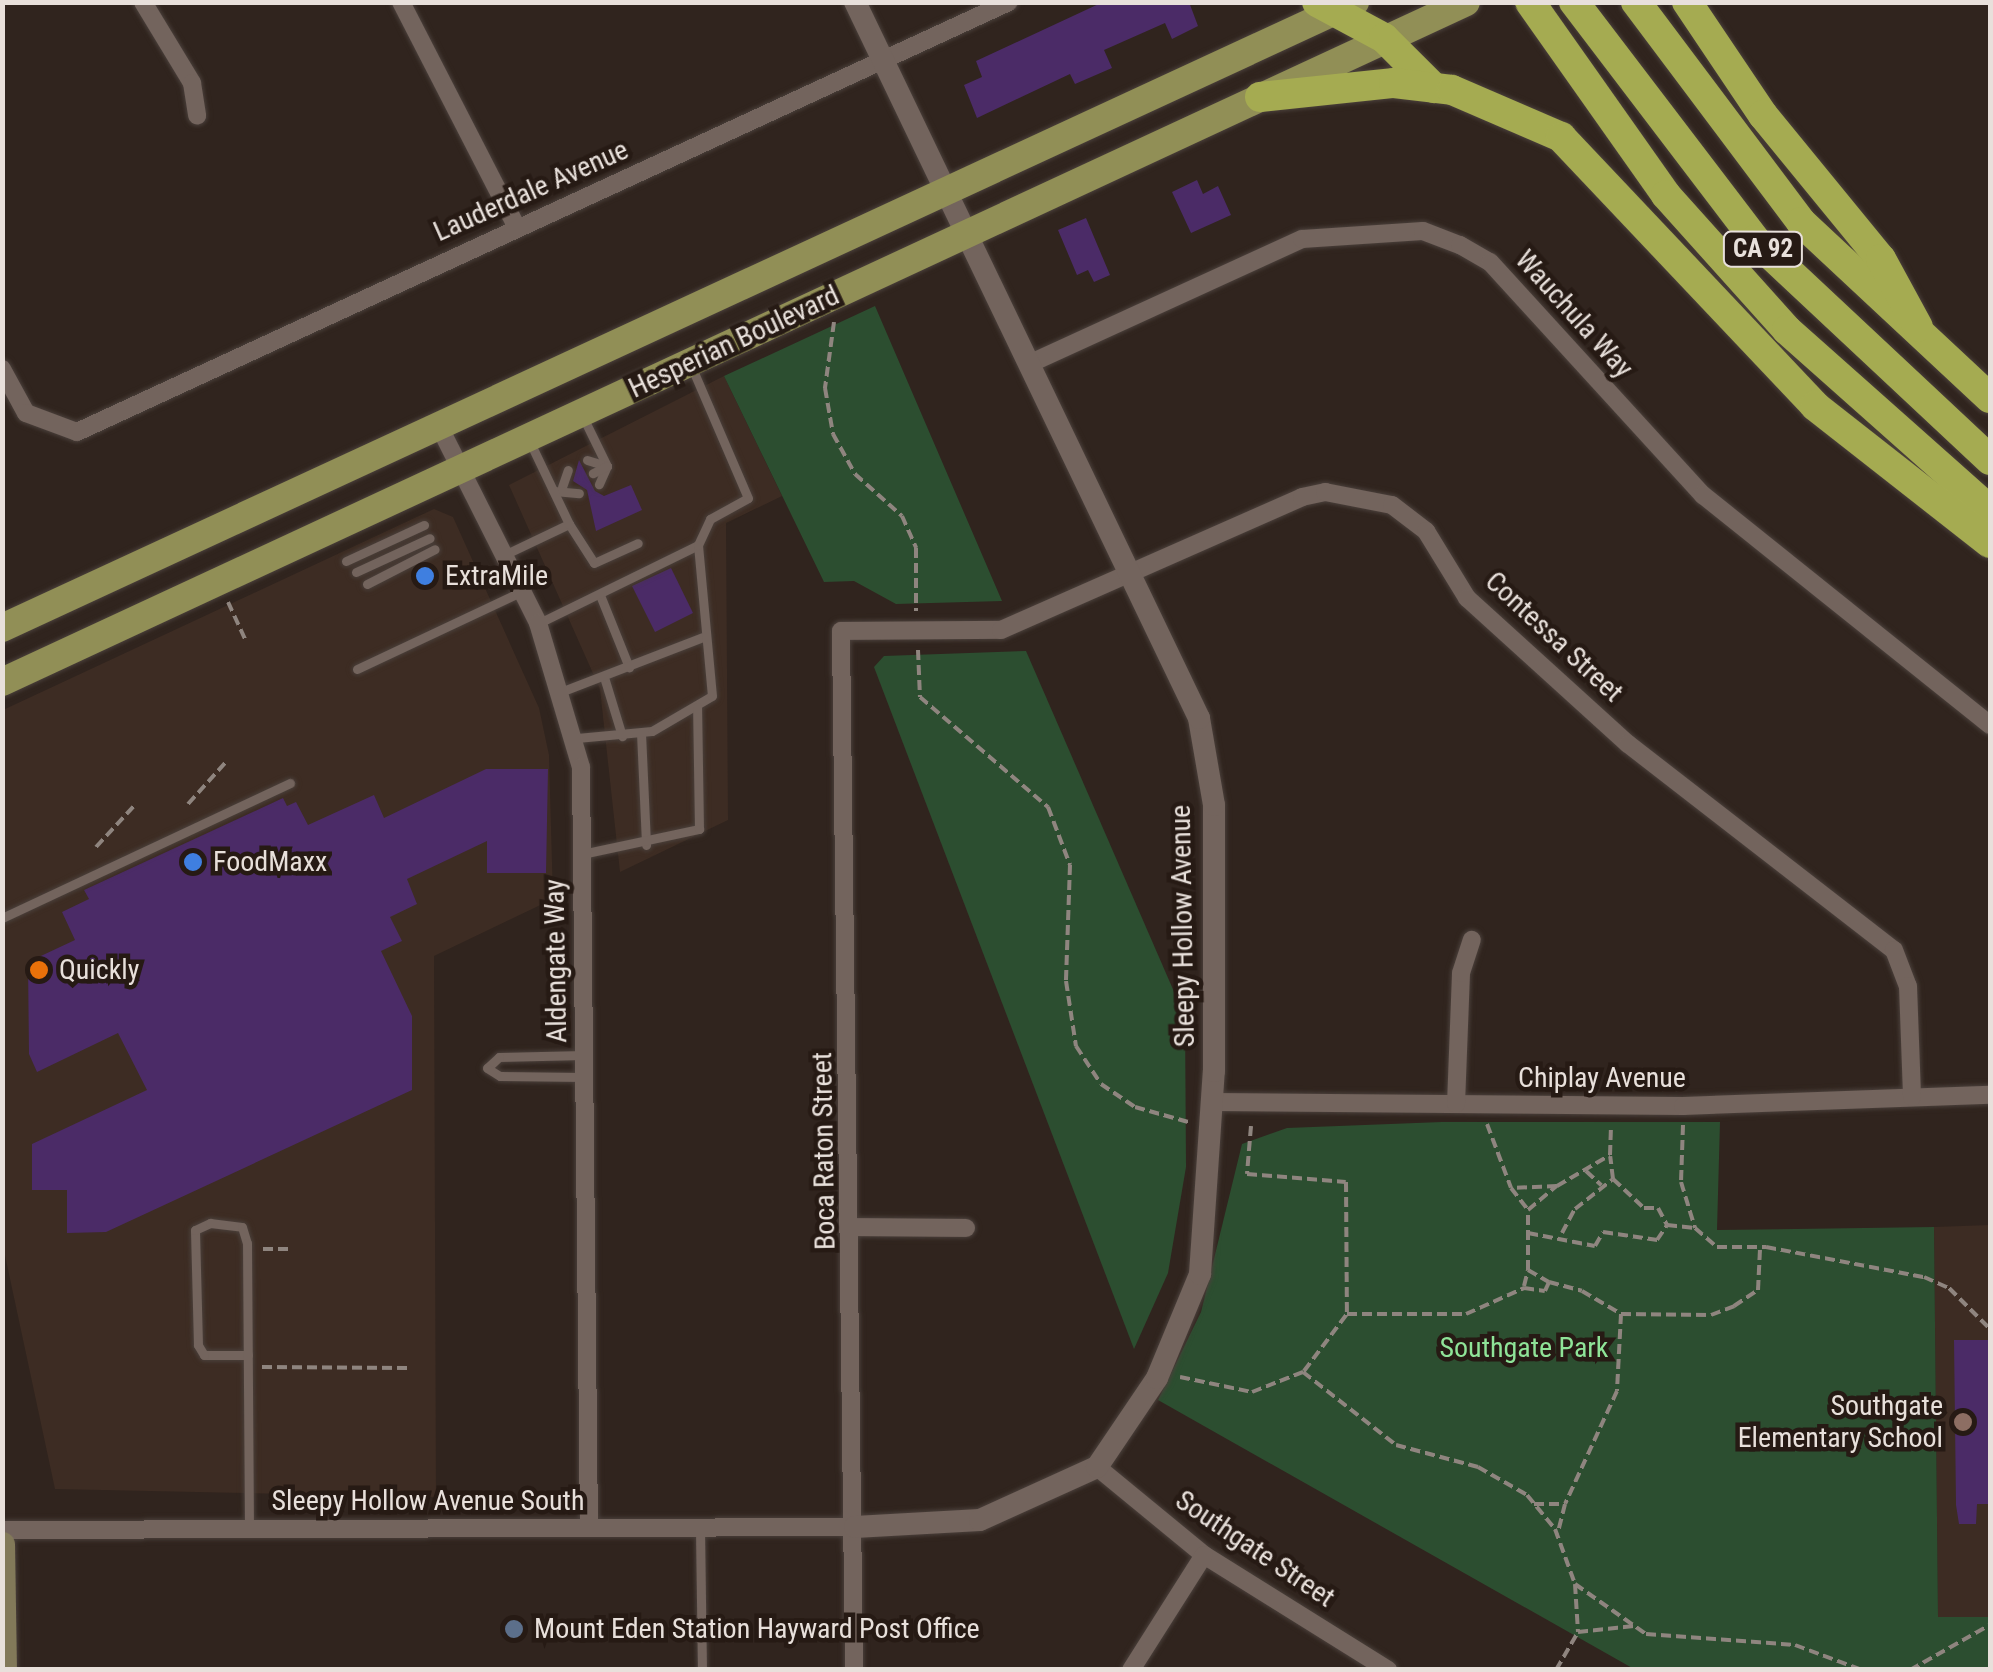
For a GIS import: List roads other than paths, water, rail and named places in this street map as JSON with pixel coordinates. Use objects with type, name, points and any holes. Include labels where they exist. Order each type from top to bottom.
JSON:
[{"type":"highway","points":[[1530,2],[1666,194],[1787,330],[1990,510]]},
{"type":"highway","name":"CA 92","points":[[1574,2],[1755,240],[1990,460]]},
{"type":"highway","name":"CA 92","points":[[1636,2],[1801,222],[1931,351],[1990,398]]},
{"type":"highway","points":[[1687,2],[1763,115],[1881,259],[1931,351]]},
{"type":"highway","points":[[1321,8],[1384,38],[1434,88]]},
{"type":"highway","points":[[1260,97],[1434,88],[1486,99],[1561,137],[1815,406],[1905,485],[1990,543]]},
{"type":"main road","name":"Hesperian Boulevard","points":[[2,628],[438,424],[950,196],[1321,8],[1355,2]]},
{"type":"main road","name":"Hesperian Boulevard","points":[[2,682],[1466,2]]},
{"type":"main road","points":[[2,1544],[4,1670]]},
{"type":"street","points":[[143,2],[192,83],[197,116]]},
{"type":"street","points":[[401,2],[515,224]]},
{"type":"street","name":"Sleepy Hollow Avenue","points":[[855,2],[1135,572],[1200,718],[1214,804],[1214,1102],[1200,1274],[1160,1372],[1097,1467]]},
{"type":"street","name":"Lauderdale Avenue","points":[[2,369],[26,413],[51,430],[77,432],[515,224],[885,66],[1009,2]]},
{"type":"street","name":"Wauchula Way","points":[[1031,363],[1302,239],[1442,238],[1490,262],[1702,495],[1990,725]]},
{"type":"street","name":"Aldengate Way","points":[[438,424],[463,467],[538,623],[577,738],[582,854],[589,1528]]},
{"type":"street","name":"Contessa Street","points":[[841,632],[1000,630],[1324,492],[1412,516],[1468,598],[1628,744],[1894,950],[1908,986],[1912,1096]]},
{"type":"street","name":"Boca Raton Street","points":[[841,632],[854,1226],[854,1670]]},
{"type":"street","points":[[1456,1104],[1460,973],[1472,940]]},
{"type":"street","name":"Chiplay Avenue","points":[[1214,1102],[1683,1106],[1990,1095]]},
{"type":"street","points":[[854,1226],[966,1228]]},
{"type":"street","points":[[854,1527],[980,1520],[1097,1467]]},
{"type":"street","name":"Southgate Street","points":[[1097,1467],[1204,1555],[1388,1670]]},
{"type":"street","name":"Sleepy Hollow Avenue South","points":[[2,1530],[854,1527]]},
{"type":"street","points":[[1131,1670],[1204,1555]]},
{"type":"lane","points":[[577,738],[641,732],[697,707],[712,696],[703,637],[698,544],[710,519],[748,498],[690,363]]},
{"type":"lane","points":[[581,413],[606,466],[598,484]]},
{"type":"lane","points":[[528,436],[558,489],[568,524],[594,563],[638,543]]},
{"type":"lane","points":[[588,460],[606,466]]},
{"type":"lane","points":[[593,473],[606,466]]},
{"type":"lane","points":[[558,489],[568,470]]},
{"type":"lane","points":[[558,489],[573,482]]},
{"type":"lane","points":[[558,489],[578,493]]},
{"type":"lane","points":[[506,554],[568,524]]},
{"type":"lane","points":[[346,561],[424,525]]},
{"type":"lane","points":[[356,572],[432,544],[367,584]]},
{"type":"lane","points":[[538,623],[698,544]]},
{"type":"lane","points":[[356,669],[523,590]]},
{"type":"lane","points":[[600,595],[628,667]]},
{"type":"lane","points":[[563,691],[703,637]]},
{"type":"lane","points":[[604,677],[622,736]]},
{"type":"lane","points":[[582,854],[646,845],[698,829],[697,707]]},
{"type":"lane","points":[[641,732],[646,845]]},
{"type":"lane","points":[[2,918],[290,783]]},
{"type":"lane","points":[[584,1055],[498,1057],[486,1068],[500,1076],[584,1077]]},
{"type":"lane","points":[[248,1355],[204,1355],[196,1331],[195,1230],[242,1226],[248,1248],[249,1529]]},
{"type":"lane","points":[[700,1529],[702,1670]]},
{"type":"place","name":"ExtraMile","points":[[425,576]]},
{"type":"place","name":"FoodMaxx","points":[[193,862]]},
{"type":"place","name":"Quickly","points":[[39,970]]},
{"type":"place","name":"Southgate Elementary School","points":[[1963,1422]]},
{"type":"place","name":"Mount Eden Station Hayward Post Office","points":[[514,1629]]},
{"type":"park label","name":"Southgate Park","points":[[1524,1348]]}]
